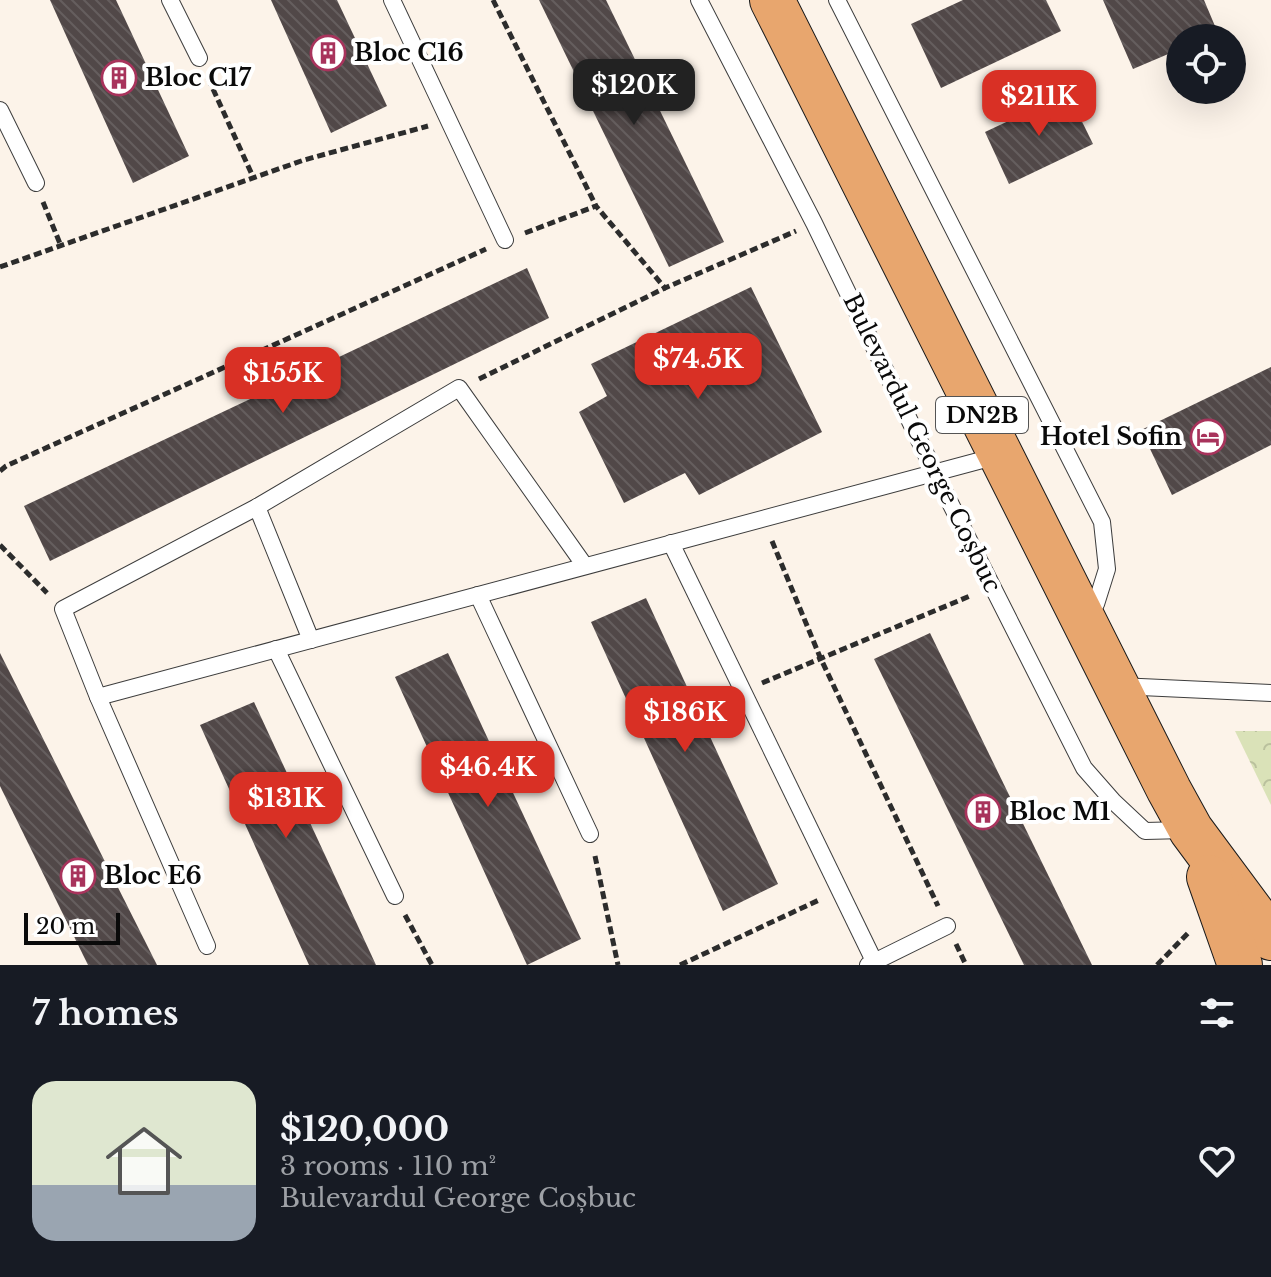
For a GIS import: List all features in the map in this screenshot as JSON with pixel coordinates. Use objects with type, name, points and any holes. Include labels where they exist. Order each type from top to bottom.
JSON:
[{"type":"main road","name":"DN2B","points":[[772,0],[1191,830],[1240,965]]},
{"type":"main road","name":"DN2B","points":[[1191,830],[1271,938]]},
{"type":"lane","points":[[170,0],[199,58]]},
{"type":"lane","points":[[392,0],[505,240]]},
{"type":"lane","name":"Bulevardul George Coșbuc","points":[[699,0],[814,223],[935,473],[1084,768],[1145,831],[1191,830]]},
{"type":"lane","points":[[837,0],[1102,522],[1107,569],[1096,604],[1080,611]]},
{"type":"lane","points":[[0,110],[36,183]]},
{"type":"lane","points":[[207,946],[63,609],[257,507],[459,388],[585,566]]},
{"type":"lane","points":[[98,697],[1002,455]]},
{"type":"lane","points":[[257,507],[311,640]]},
{"type":"lane","points":[[671,543],[871,963],[947,926]]},
{"type":"lane","points":[[478,595],[590,834]]},
{"type":"lane","points":[[276,649],[395,896]]},
{"type":"lane","points":[[1118,686],[1271,693]]},
{"type":"path","points":[[493,0],[596,206],[665,288]]},
{"type":"path","points":[[199,58],[254,179]]},
{"type":"path","points":[[0,267],[304,160],[450,120]]},
{"type":"path","points":[[36,183],[61,246]]},
{"type":"path","points":[[0,471],[505,240],[596,206]]},
{"type":"path","points":[[459,388],[665,288],[814,223]]},
{"type":"path","points":[[763,519],[820,657],[966,965]]},
{"type":"path","points":[[0,545],[63,609]]},
{"type":"path","points":[[744,691],[994,586]]},
{"type":"path","points":[[590,834],[618,965]]},
{"type":"path","points":[[680,965],[838,891]]},
{"type":"path","points":[[395,896],[432,965]]},
{"type":"green space","points":[[1235,731],[1271,731],[1271,805]]},
{"type":"building","name":"Bloc C17","points":[[50,0],[116,0],[189,156],[133,183]]},
{"type":"building","name":"Bloc C16","points":[[271,0],[337,0],[387,106],[331,133]]},
{"type":"building","points":[[539,0],[606,0],[724,242],[669,267]]},
{"type":"building","points":[[963,0],[1046,0],[1061,31],[941,88],[911,24]]},
{"type":"building","points":[[1103,0],[1204,0],[1214,24],[1166,24],[1166,55],[1133,69]]},
{"type":"building","points":[[1068,93],[1093,144],[1009,184],[985,132]]},
{"type":"building","points":[[527,268],[549,318],[50,561],[24,506]]},
{"type":"building","points":[[751,287],[822,432],[699,495],[685,473],[624,503],[579,412],[607,396],[591,364]]},
{"type":"building","name":"Hotel Sofin","points":[[1271,367],[1271,445],[1172,495],[1141,430]]},
{"type":"building","points":[[646,598],[778,884],[723,911],[591,622]]},
{"type":"building","name":"Bloc M1","points":[[930,633],[1092,965],[1024,965],[874,659]]},
{"type":"building","name":"Bloc E6","points":[[0,653],[157,965],[88,965],[0,786]]},
{"type":"building","points":[[448,653],[581,939],[527,965],[395,677]]},
{"type":"building","points":[[254,702],[376,965],[309,965],[200,725]]},
{"type":"place","name":"Bloc C16","points":[[328,53]]},
{"type":"place","name":"Bloc C17","points":[[119,78]]},
{"type":"place","name":"Hotel Sofin","points":[[1208,437]]},
{"type":"place","name":"Bloc M1","points":[[983,812]]},
{"type":"place","name":"Bloc E6","points":[[78,876]]}]
